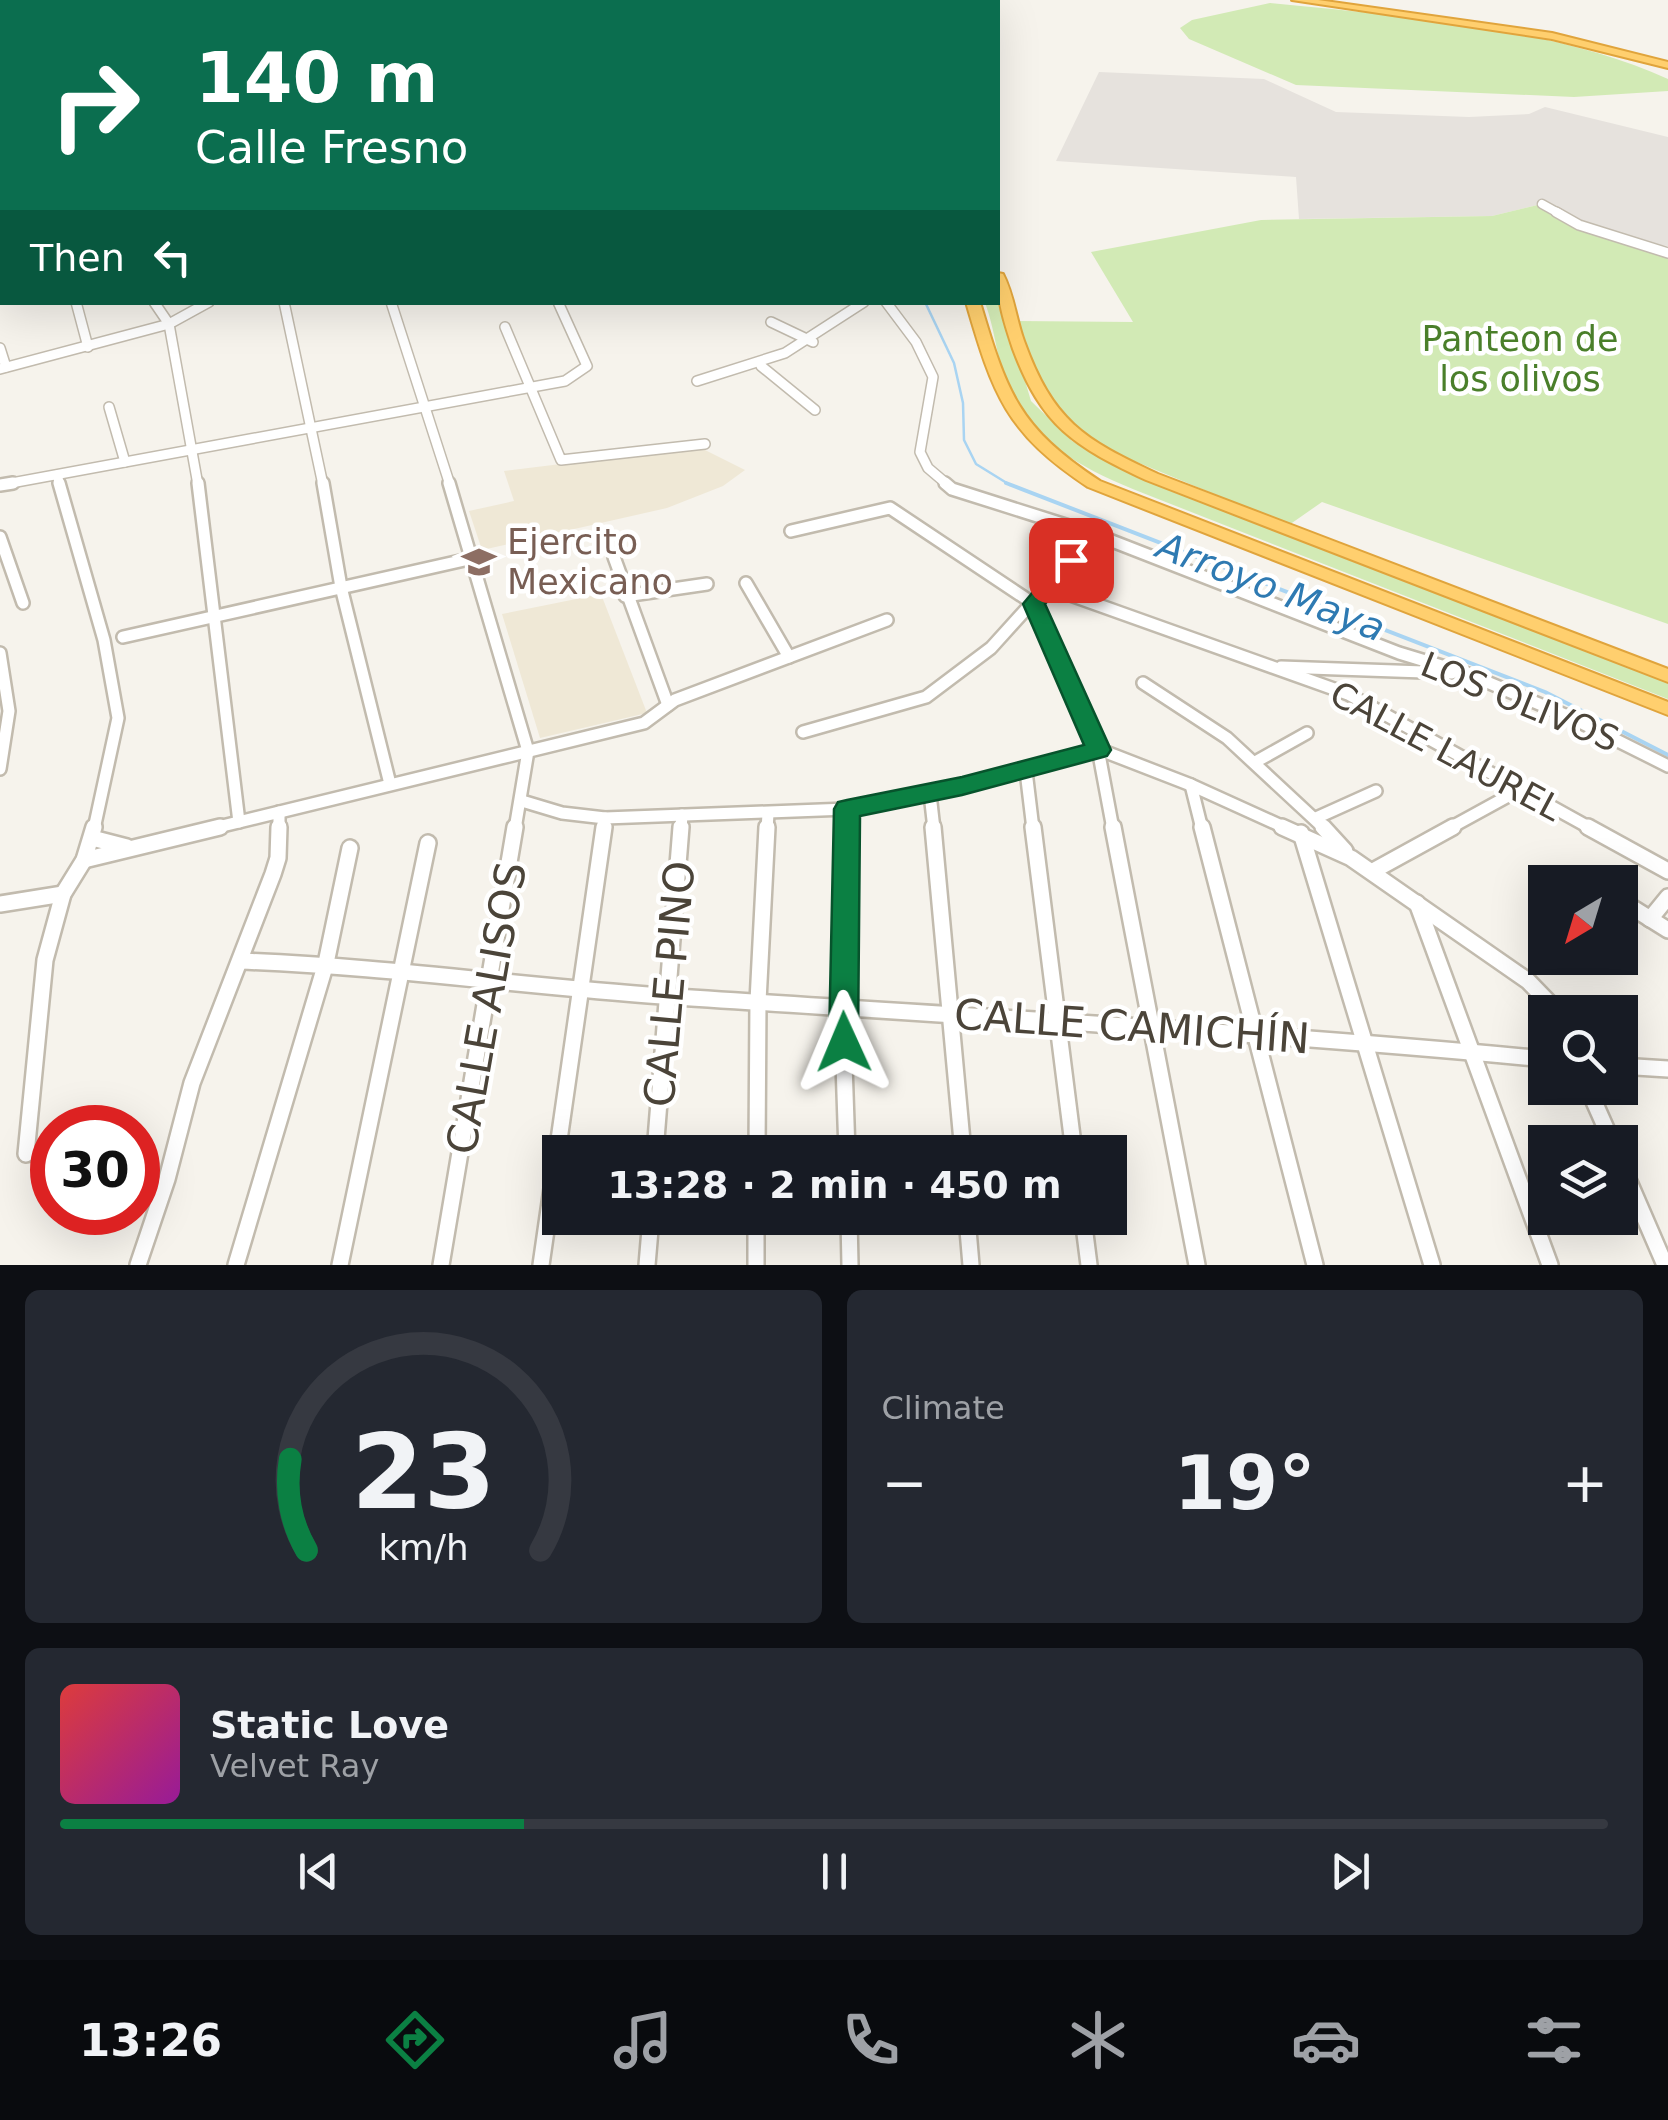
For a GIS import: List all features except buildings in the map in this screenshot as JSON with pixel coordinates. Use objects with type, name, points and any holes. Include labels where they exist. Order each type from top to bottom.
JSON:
[{"type":"highway","points":[[1297,0],[1552,36],[1668,62]]},
{"type":"highway","points":[[1331,0],[1554,33],[1668,62]]},
{"type":"highway","points":[[1000,283],[1033,387],[1052,415],[1092,448],[1152,477],[1668,676]]},
{"type":"highway","points":[[974,305],[995,377],[1009,409],[1028,436],[1064,466],[1094,484],[1668,709]]},
{"type":"street","points":[[1542,204],[1580,225],[1668,253]]},
{"type":"street","points":[[77,305],[88,346]]},
{"type":"street","points":[[156,305],[169,324],[194,450],[239,822]]},
{"type":"street","points":[[180,305],[182,318]]},
{"type":"street","points":[[0,348],[3,368],[169,324],[204,305]]},
{"type":"street","points":[[285,305],[313,429],[342,587],[390,784]]},
{"type":"street","points":[[392,305],[427,408],[528,751]]},
{"type":"street","points":[[0,485],[427,408],[579,375],[586,366],[559,305]]},
{"type":"street","points":[[697,381],[760,366],[813,342],[857,305]]},
{"type":"street","name":"LOS OLIVOS","points":[[888,305],[916,342],[933,377],[920,452],[937,479],[961,493],[1094,534],[1399,653],[1468,674],[1570,716],[1668,766]]},
{"type":"street","points":[[771,322],[813,342]]},
{"type":"street","points":[[505,327],[562,460],[705,444]]},
{"type":"street","points":[[760,366],[815,410]]},
{"type":"street","points":[[110,406],[125,462]]},
{"type":"street","points":[[26,1154],[45,960],[64,894],[92,838],[118,718],[104,640],[57,475]]},
{"type":"street","points":[[791,531],[890,508],[1034,604],[1098,750],[1197,1265]]},
{"type":"street","points":[[803,732],[926,696],[991,648],[1094,534]]},
{"type":"street","points":[[0,536],[23,604]]},
{"type":"street","points":[[614,557],[625,596],[668,705]]},
{"type":"street","points":[[123,636],[469,558]]},
{"type":"street","points":[[746,583],[789,657]]},
{"type":"street","points":[[625,596],[707,584]]},
{"type":"street","name":"CALLE LAUREL","points":[[1048,588],[1348,694],[1668,870]]},
{"type":"street","points":[[84,860],[644,724],[668,705],[887,620]]},
{"type":"street","points":[[0,653],[11,707],[10,733],[0,769]]},
{"type":"street","points":[[1266,666],[1468,674]]},
{"type":"street","points":[[1142,682],[1206,719],[1257,760],[1352,858]]},
{"type":"street","points":[[1257,760],[1308,733]]},
{"type":"street","points":[[522,801],[562,813],[604,818],[847,809],[930,794],[1098,750],[1191,785],[1352,858],[1528,981],[1542,995]]},
{"type":"street","name":"CALLE ALISOS","points":[[440,1265],[528,751]]},
{"type":"street","points":[[1026,771],[1072,1135]]},
{"type":"street","points":[[1191,785],[1315,1265]]},
{"type":"street","points":[[1373,871],[1521,789]]},
{"type":"street","points":[[1316,818],[1376,791]]},
{"type":"street","points":[[930,794],[962,1135]]},
{"type":"street","points":[[846,1135],[842,1005],[847,809]]},
{"type":"street","points":[[138,1265],[167,1179],[192,1083],[278,858],[279,812]]},
{"type":"street","points":[[757,1135],[758,1002],[768,814]]},
{"type":"street","name":"CALLE PINO","points":[[656,1135],[682,816]]},
{"type":"street","points":[[541,1265],[604,818]]},
{"type":"street","points":[[1300,833],[1432,1265]]},
{"type":"street","points":[[92,838],[131,848]]},
{"type":"street","points":[[340,1265],[428,844]]},
{"type":"street","points":[[236,1265],[326,963],[350,848]]},
{"type":"street","points":[[0,904],[64,894]]},
{"type":"street","points":[[1650,920],[1668,897]]},
{"type":"street","points":[[1416,902],[1550,1265]]},
{"type":"street","points":[[1638,912],[1668,930]]},
{"type":"street","name":"CALLE CAMICHÍN","points":[[240,961],[326,963],[579,990],[1057,1018],[1528,1058]]},
{"type":"street","points":[[1638,1067],[1668,1069]]},
{"type":"street","points":[[1638,1203],[1665,1265]]},
{"type":"street","points":[[647,1265],[649,1235]]},
{"type":"street","points":[[756,1235],[756,1265]]},
{"type":"street","points":[[849,1235],[850,1265]]},
{"type":"street","points":[[969,1235],[971,1265]]},
{"type":"street","points":[[1085,1235],[1089,1265]]},
{"type":"shaded area","points":[[1099,72],[1264,79],[1336,112],[1469,117],[1529,114],[1545,107],[1668,137],[1668,246],[1617,239],[1542,204],[1492,216],[1299,219],[1296,177],[1056,161]]},
{"type":"shaded area","points":[[699,447],[745,470],[723,486],[667,508],[482,550],[469,511],[514,501],[504,471]]},
{"type":"shaded area","points":[[601,594],[647,713],[540,738],[502,614]]},
{"type":"green space","points":[[1270,3],[1524,35],[1622,61],[1668,79],[1668,91],[1574,97],[1296,85],[1189,39],[1180,28],[1192,20]]},
{"type":"green space","name":"Panteon de los olivos","points":[[1542,204],[1580,225],[1668,253],[1668,624],[1322,502],[1289,525],[1098,446],[1062,414],[1039,381],[1015,321],[1133,322],[1091,252],[1261,220],[1492,216]]},
{"type":"green space","points":[[1000,297],[1031,401],[1072,441],[1132,472],[1668,681],[1668,699],[1132,489],[1090,469],[1053,445],[1023,413],[1006,383],[986,305],[1000,305]]},
{"type":"waterway","name":"Arroyo Maya","points":[[926,305],[954,363],[963,403],[964,440],[976,464],[1008,484]]},
{"type":"waterway","name":"Arroyo Maya","points":[[1008,484],[1545,692],[1668,755]]},
{"type":"place","name":"Ejercito Mexicano","points":[[479,562]]},
{"type":"route","points":[[844,1042],[847,809],[930,794],[1098,750],[1034,604],[1071,560]]}]
